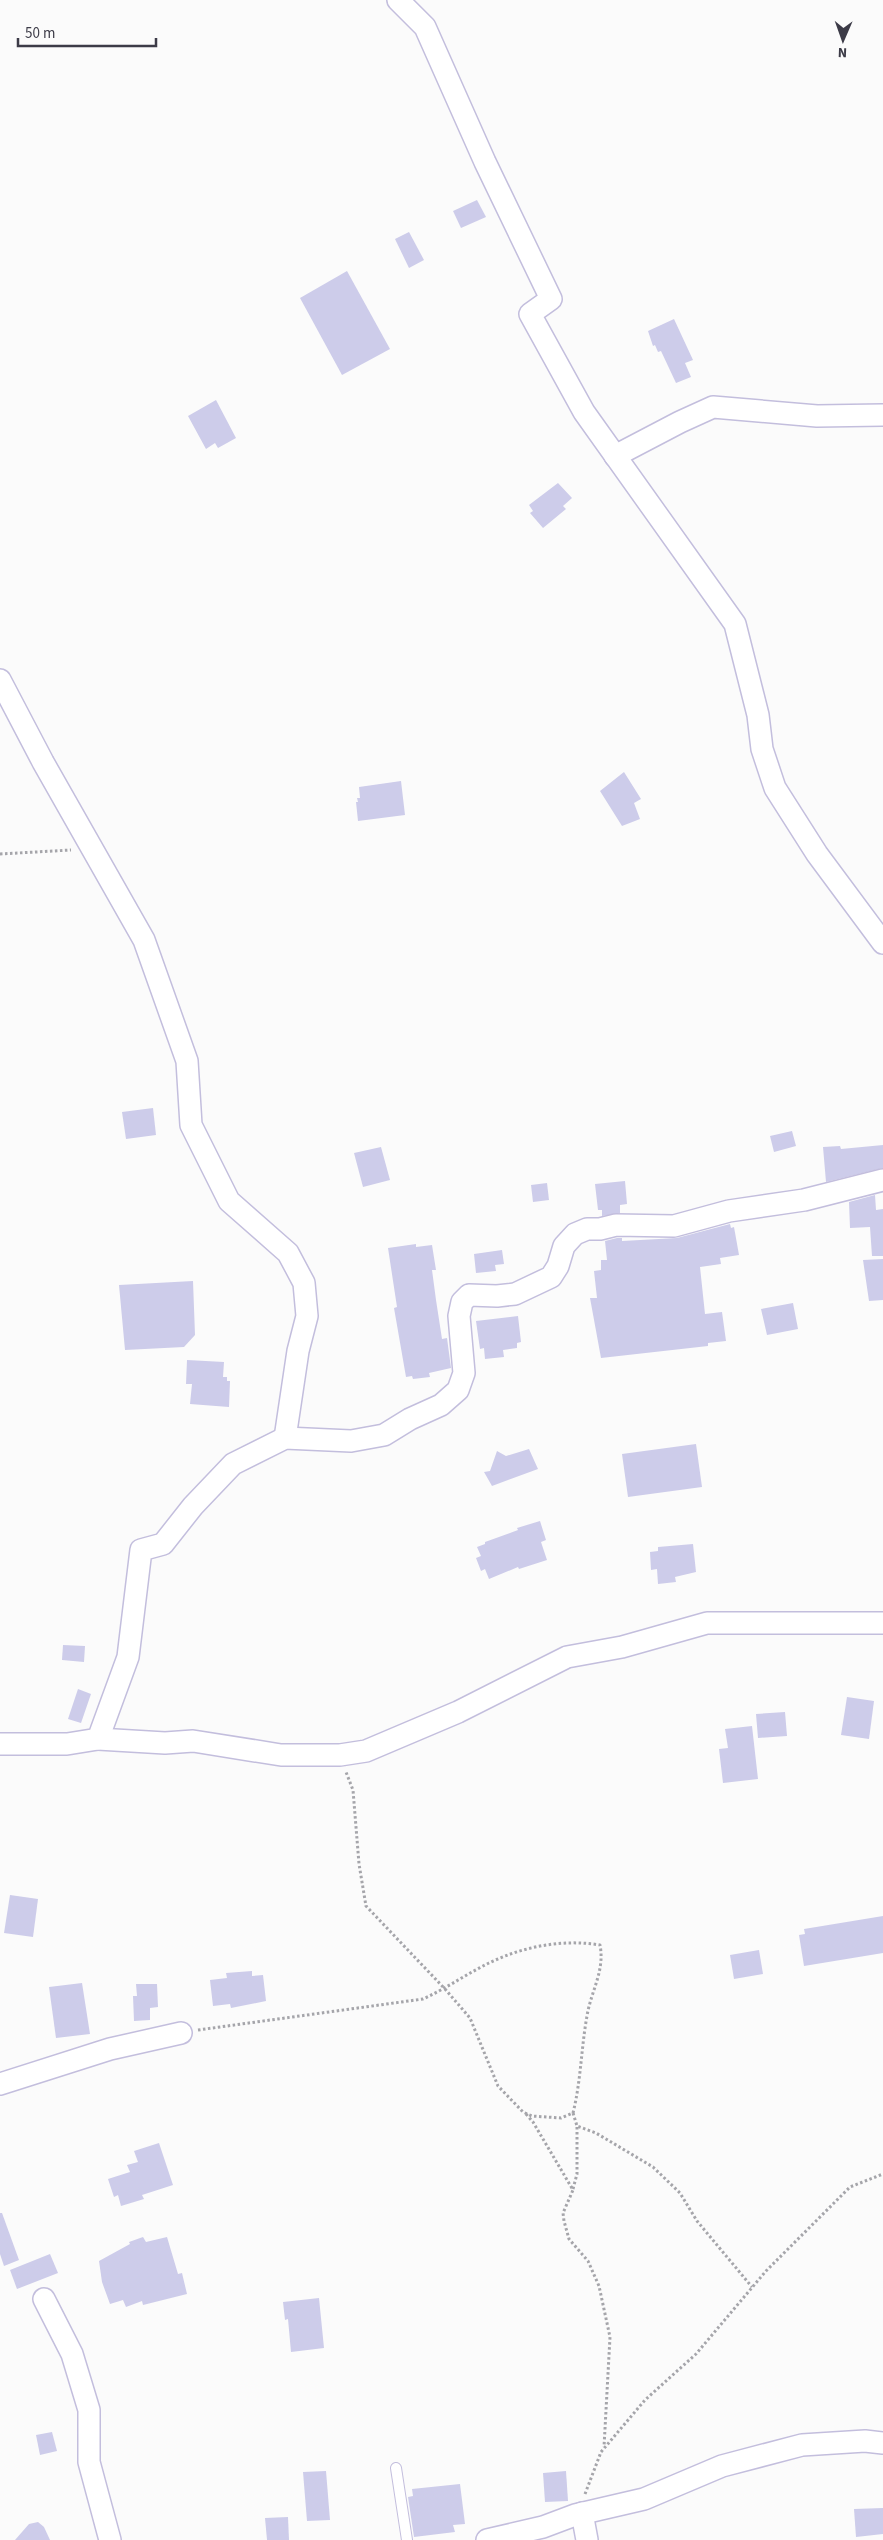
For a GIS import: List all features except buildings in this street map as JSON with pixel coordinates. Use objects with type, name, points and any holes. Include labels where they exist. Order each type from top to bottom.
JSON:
[{"type":"street","points":[[398,0],[425,27],[485,162],[551,299],[530,314],[584,412],[736,624],[758,715],[762,749],[775,788],[817,854],[883,943]]},
{"type":"street","points":[[615,456],[713,407],[817,416],[883,414]]},
{"type":"street","points":[[0,680],[43,762],[144,940],[187,1061],[191,1125],[230,1201],[288,1253],[304,1283],[307,1316],[298,1351],[285,1438]]},
{"type":"street","points":[[98,1739],[128,1657],[141,1550],[163,1544],[193,1506],[233,1464],[285,1438],[351,1441],[384,1435],[410,1419],[441,1406],[458,1390],[464,1374],[458,1316],[462,1302],[469,1295],[496,1296],[516,1294],[551,1277],[558,1266],[564,1246],[575,1234],[587,1229],[616,1226],[674,1226],[729,1212],[804,1200],[859,1184],[883,1180]]},
{"type":"street","points":[[0,1744],[67,1744],[118,1738],[165,1743],[193,1741],[281,1755],[340,1755],[366,1751],[458,1712],[567,1657],[622,1647],[707,1623],[883,1623]]},
{"type":"street","points":[[0,2084],[110,2049],[181,2033]]},
{"type":"street","points":[[44,2299],[72,2354],[89,2410],[89,2462],[110,2540]]},
{"type":"street","points":[[487,2540],[543,2527],[578,2514],[644,2499],[722,2466],[802,2445],[865,2441],[883,2443]]},
{"type":"street","points":[[578,2514],[588,2540]]},
{"type":"lane","points":[[396,2468],[407,2540]]},
{"type":"path","points":[[0,854],[66,850],[94,851]]},
{"type":"path","points":[[340,1755],[353,1790],[366,1906],[470,2018],[498,2086],[533,2122],[573,2190]]},
{"type":"path","points":[[181,2033],[423,1999],[445,1989],[492,1961],[541,1946],[575,1941],[600,1945],[603,1960],[587,2015],[580,2082],[573,2113],[577,2126],[577,2174],[573,2190],[563,2213],[569,2239],[588,2261],[599,2286],[610,2337],[604,2448],[578,2514]]},
{"type":"path","points":[[523,2112],[532,2116],[561,2118],[573,2113]]},
{"type":"path","points":[[577,2126],[596,2133],[653,2167],[680,2193],[697,2222],[752,2287]]},
{"type":"path","points":[[604,2448],[645,2400],[696,2354],[752,2287],[850,2187],[883,2174]]}]
